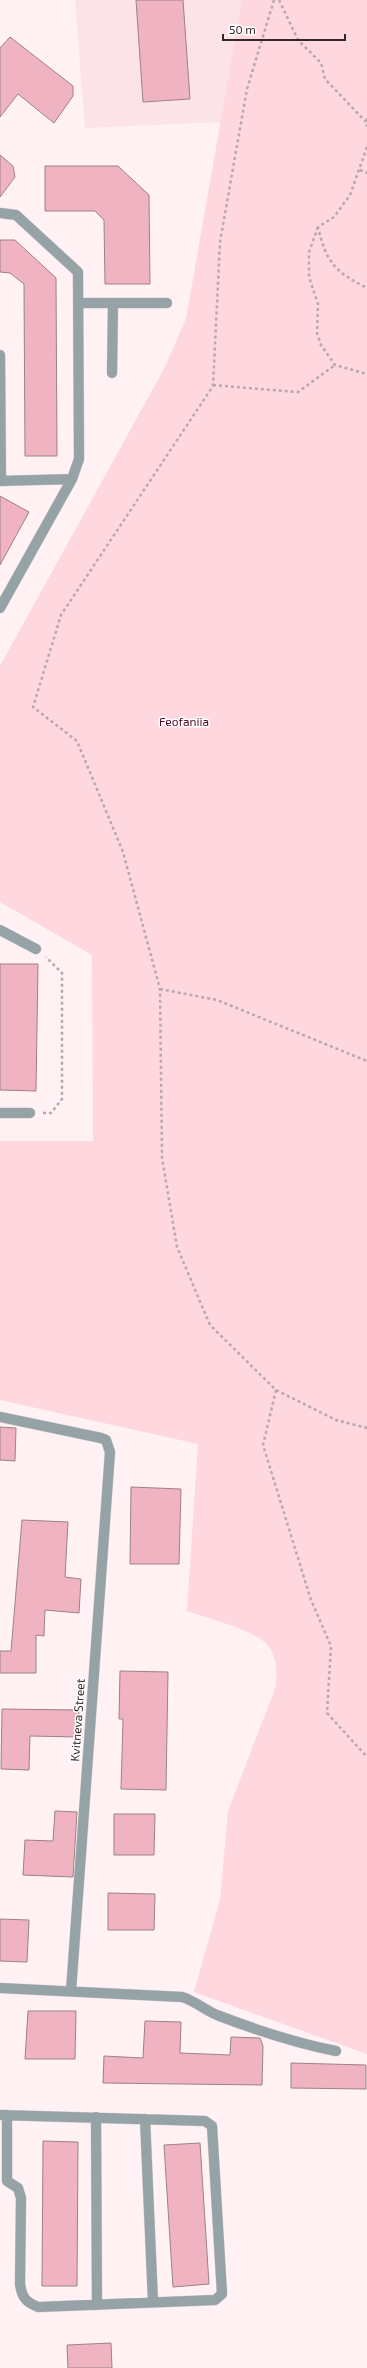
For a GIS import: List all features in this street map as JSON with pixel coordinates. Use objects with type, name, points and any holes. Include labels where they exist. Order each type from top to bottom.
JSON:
[{"type":"street","points":[[0,213],[16,215],[78,272],[80,303],[79,458],[72,479],[0,608]]},
{"type":"street","points":[[80,303],[167,303]]},
{"type":"street","points":[[112,373],[113,303]]},
{"type":"street","points":[[0,355],[0,481],[72,479]]},
{"type":"street","points":[[0,930],[36,949]]},
{"type":"street","points":[[0,1113],[30,1113]]},
{"type":"street","name":"Kvitneva Street","points":[[0,1418],[101,1438],[106,1440],[110,1452],[71,1991]]},
{"type":"street","points":[[0,1988],[182,1998],[196,2002],[215,2014],[255,2030],[336,2051]]},
{"type":"street","points":[[3,2115],[205,2121],[212,2126],[223,2287],[222,2294],[215,2300],[38,2307],[28,2303],[22,2296],[21,2198],[18,2188],[3,2181],[3,2115]]},
{"type":"street","points":[[96,2117],[97,2304]]},
{"type":"street","points":[[145,2119],[153,2302]]},
{"type":"path","points":[[274,0],[247,89],[220,242],[213,385],[61,616],[33,707],[77,741],[123,852],[160,990],[162,1158],[177,1247],[210,1325],[276,1390],[336,1420],[367,1428]]},
{"type":"path","points":[[279,0],[298,40],[321,63],[325,79],[366,122]]},
{"type":"path","points":[[367,118],[367,128]]},
{"type":"path","points":[[367,147],[350,195],[334,217],[318,226],[309,252],[309,277],[318,304],[317,333],[321,345],[335,365],[367,374]]},
{"type":"path","points":[[360,170],[367,173]]},
{"type":"path","points":[[318,226],[322,243],[334,267],[367,288]]},
{"type":"path","points":[[213,385],[298,392],[335,365]]},
{"type":"path","points":[[30,1113],[51,1113],[62,1099],[62,973],[51,960],[36,949]]},
{"type":"path","points":[[160,990],[217,1000],[367,1061]]},
{"type":"path","points":[[276,1390],[263,1445],[311,1600],[331,1646],[327,1713],[367,1757]]},
{"type":"shaded area","points":[[75,0],[242,0],[221,122],[85,128]]},
{"type":"green space","name":"Feofaniia","points":[[242,0],[367,0],[367,2054],[194,1992],[220,1900],[228,1811],[275,1689],[276,1673],[272,1652],[263,1641],[244,1630],[187,1611],[198,1444],[0,1400],[0,1141],[93,1141],[92,955],[0,902],[0,666],[164,369],[186,319]]},
{"type":"building","points":[[136,0],[183,0],[190,99],[143,102]]},
{"type":"building","points":[[10,37],[73,86],[73,96],[54,123],[18,94],[0,117],[0,48]]},
{"type":"building","points":[[0,155],[13,166],[15,177],[0,197]]},
{"type":"building","points":[[45,166],[118,166],[149,195],[150,284],[105,284],[104,220],[95,211],[45,211]]},
{"type":"building","points":[[0,240],[15,240],[56,278],[57,456],[25,456],[24,284],[10,273],[0,272]]},
{"type":"building","points":[[0,496],[29,512],[0,565]]},
{"type":"building","points":[[0,964],[38,964],[36,1091],[0,1090]]},
{"type":"building","points":[[0,1427],[16,1428],[15,1461],[0,1460]]},
{"type":"building","points":[[131,1487],[181,1489],[179,1564],[130,1564]]},
{"type":"building","points":[[22,1520],[68,1522],[65,1577],[81,1579],[79,1613],[45,1610],[44,1636],[36,1635],[36,1673],[0,1673],[0,1651],[11,1651]]},
{"type":"building","points":[[120,1671],[168,1672],[166,1790],[121,1789],[123,1719],[119,1719]]},
{"type":"building","points":[[2,1709],[79,1710],[78,1737],[30,1736],[29,1770],[1,1769]]},
{"type":"building","points":[[55,1811],[77,1812],[73,1877],[23,1875],[25,1840],[53,1841]]},
{"type":"building","points":[[114,1814],[155,1814],[154,1855],[114,1855]]},
{"type":"building","points":[[108,1893],[155,1894],[154,1930],[108,1930]]},
{"type":"building","points":[[0,1919],[29,1920],[27,1962],[0,1961]]},
{"type":"building","points":[[28,2011],[76,2011],[75,2059],[25,2059]]},
{"type":"building","points":[[145,2021],[181,2022],[180,2053],[230,2055],[231,2037],[260,2038],[263,2046],[262,2085],[103,2083],[104,2056],[143,2058]]},
{"type":"building","points":[[291,2063],[366,2065],[366,2089],[291,2088]]},
{"type":"building","points":[[43,2141],[78,2142],[77,2286],[42,2286]]},
{"type":"building","points":[[200,2143],[209,2284],[173,2287],[164,2145]]},
{"type":"building","points":[[111,2343],[112,2368],[68,2368],[67,2345]]}]
